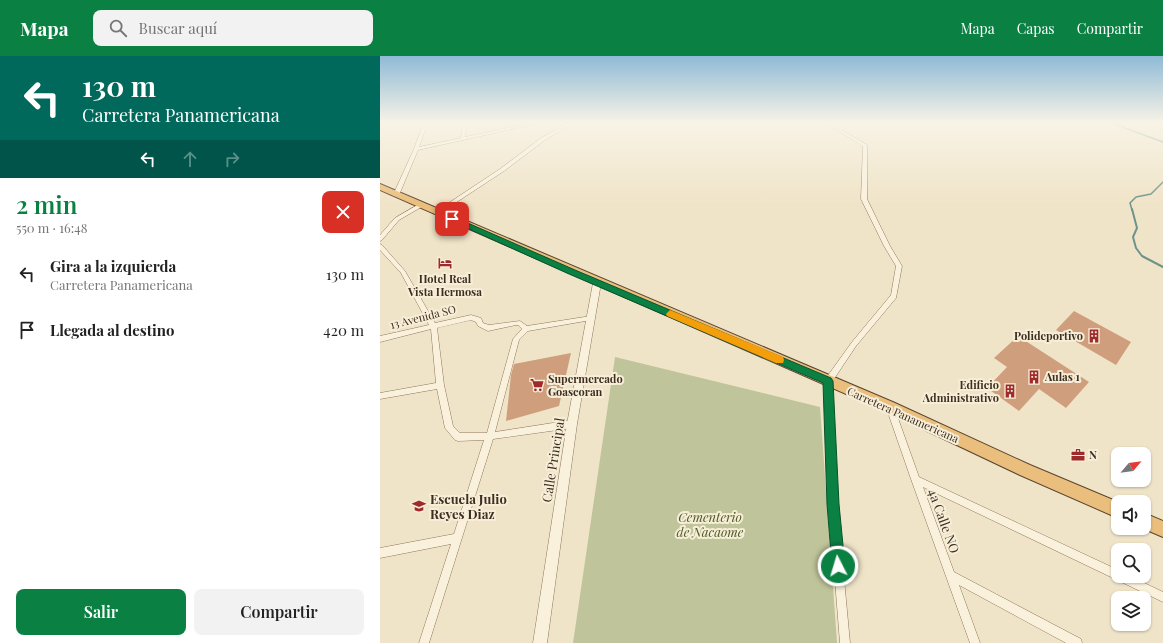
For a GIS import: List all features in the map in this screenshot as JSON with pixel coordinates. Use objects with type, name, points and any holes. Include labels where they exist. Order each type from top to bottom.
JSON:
[{"type":"highway","name":"Carretera Panamericana","points":[[380,187],[597,283],[890,408],[1025,470],[1111,507]]},
{"type":"highway","points":[[1151,524],[1163,530]]},
{"type":"street","points":[[396,195],[416,149]]},
{"type":"street","points":[[438,212],[502,170],[529,149]]},
{"type":"street","points":[[845,643],[833,504],[828,381],[854,344],[894,296],[899,266],[887,246],[864,199],[865,149]]},
{"type":"street","points":[[380,239],[398,219],[421,205]]},
{"type":"street","points":[[380,246],[404,272],[434,327],[440,386],[449,428],[458,438],[490,436],[572,424]]},
{"type":"street","name":"Calle Principal","points":[[540,643],[572,424],[597,283]]},
{"type":"street","name":"13 Avenida SO","points":[[380,339],[471,317],[479,320],[480,324],[488,328],[520,323],[526,330]]},
{"type":"street","points":[[424,643],[490,436],[516,339],[526,330],[591,318]]},
{"type":"street","points":[[380,396],[440,386]]},
{"type":"street","name":"4a Calle NO","points":[[890,408],[975,643]]},
{"type":"street","points":[[916,479],[1111,572]]},
{"type":"street","points":[[380,553],[458,538]]},
{"type":"street","points":[[950,575],[1077,643]]},
{"type":"street","points":[[1134,583],[1163,597]]},
{"type":"green space","name":"Cementerio de Nacaome","points":[[615,357],[820,407],[837,643],[573,643]]},
{"type":"building","name":"Polideportivo","points":[[1074,311],[1131,342],[1116,365],[1056,330]]},
{"type":"building","points":[[1018,336],[1089,382],[1066,408],[1039,389],[1019,411],[987,388],[1007,367],[994,358]]},
{"type":"building","name":"Supermercado Goascoran","points":[[571,353],[559,406],[506,421],[511,375],[514,364]]},
{"type":"waterway","points":[[1132,210],[1130,203],[1136,197],[1151,194],[1163,182]]},
{"type":"waterway","points":[[1132,209],[1137,228],[1133,237],[1136,248],[1142,256],[1163,267]]},
{"type":"slow traffic","points":[[670,314],[779,360]]},
{"type":"place","name":"Hotel Real Vista Hermosa","points":[[445,263]]},
{"type":"place","name":"Polideportivo","points":[[1094,336]]},
{"type":"place","name":"Aulas 1","points":[[1034,377]]},
{"type":"place","name":"Supermercado Goascoran","points":[[537,385]]},
{"type":"place","name":"Edificio Administrativo","points":[[1010,391]]},
{"type":"place","name":"N","points":[[1078,455]]},
{"type":"place","name":"Escuela Julio Reyes Diaz","points":[[419,506]]},
{"type":"route","points":[[452,219],[828,381],[833,504],[838,566]]}]
